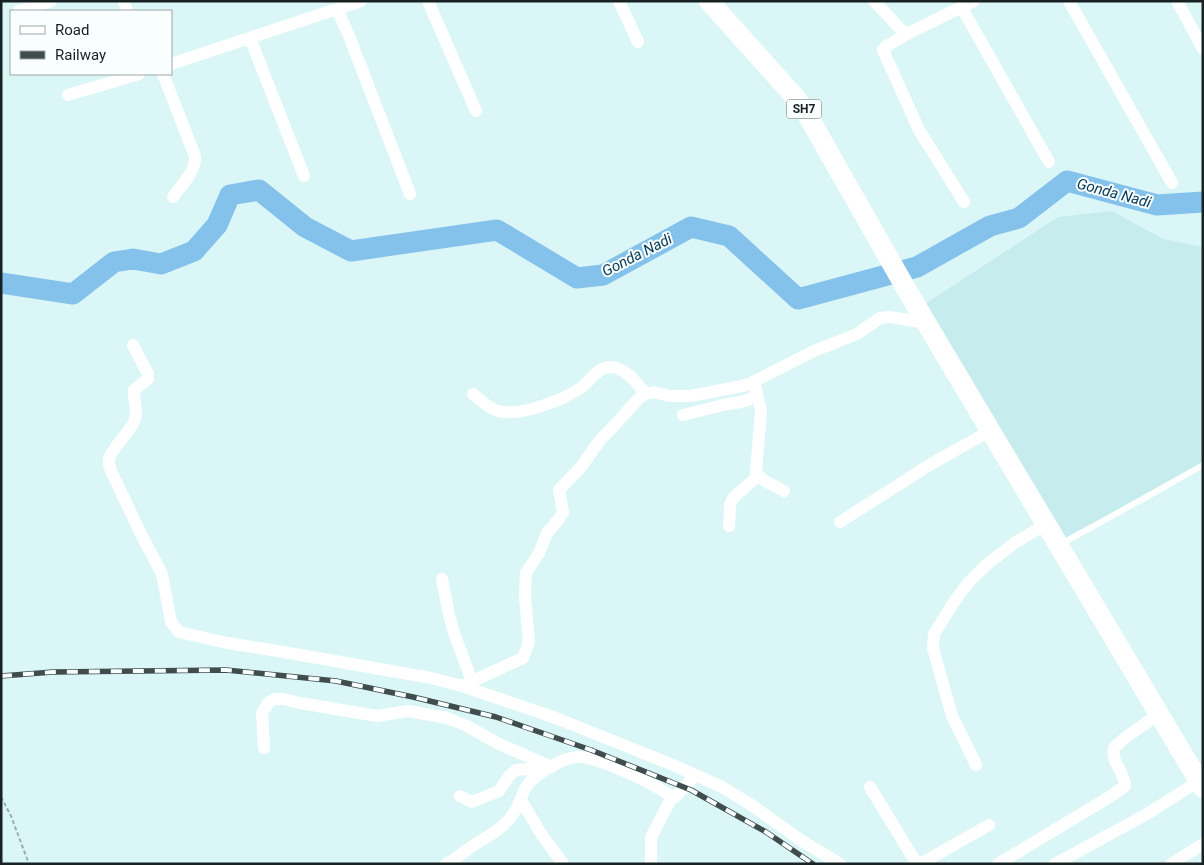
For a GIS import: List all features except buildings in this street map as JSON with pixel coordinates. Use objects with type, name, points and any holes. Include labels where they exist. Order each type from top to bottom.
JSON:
[{"type":"main road","name":"SH7","points":[[709,1],[804,109],[926,323]]},
{"type":"main road","points":[[926,323],[1045,525],[1159,714],[1199,776]]},
{"type":"street","points":[[22,10],[51,1]]},
{"type":"street","points":[[172,64],[361,1]]},
{"type":"street","points":[[428,1],[476,111]]},
{"type":"street","points":[[619,1],[638,42]]},
{"type":"street","points":[[874,1],[906,34]]},
{"type":"street","points":[[964,202],[919,130],[883,50],[906,34],[974,1]]},
{"type":"street","points":[[1069,1],[1172,183]]},
{"type":"street","points":[[1178,2],[1203,49]]},
{"type":"street","points":[[962,8],[1049,162]]},
{"type":"street","points":[[337,9],[410,194]]},
{"type":"street","points":[[250,38],[304,176]]},
{"type":"street","points":[[68,95],[135,75]]},
{"type":"street","points":[[163,75],[195,156],[195,164],[192,171],[173,197]]},
{"type":"street","points":[[683,415],[752,398],[756,387],[814,351],[857,334],[880,318],[890,317],[926,323]]},
{"type":"street","points":[[133,345],[148,374],[148,378],[134,390],[133,397],[137,414],[135,421],[128,434],[112,453],[109,461],[111,471],[162,574],[172,622],[174,628],[179,632],[227,643],[467,684],[556,718],[722,787],[750,804],[802,841],[840,864]]},
{"type":"street","points":[[473,394],[494,410],[500,412],[520,412],[563,397],[582,387],[598,372],[610,367],[626,373],[646,394]]},
{"type":"street","points":[[467,684],[523,658],[529,642],[525,597],[526,573],[538,554],[547,532],[563,512],[559,490],[587,460],[600,440],[640,397],[654,392],[668,396],[690,396],[747,385],[756,387]]},
{"type":"street","points":[[756,387],[761,411],[756,472],[758,476],[784,491]]},
{"type":"street","points":[[840,522],[931,464],[990,431]]},
{"type":"street","points":[[729,526],[730,506],[733,498],[758,476]]},
{"type":"street","points":[[976,765],[952,716],[933,648],[934,634],[958,596],[986,564],[1016,542],[1045,525]]},
{"type":"street","points":[[442,579],[450,622],[467,684]]},
{"type":"street","points":[[264,748],[262,713],[270,702],[275,699],[283,699],[377,716],[408,711],[447,718],[465,725],[548,769]]},
{"type":"street","points":[[998,864],[1125,786],[1125,781],[1113,758],[1114,748],[1126,737],[1159,714]]},
{"type":"street","points":[[455,862],[468,849],[500,830],[515,812],[526,788],[548,769],[568,759],[576,757],[587,758],[637,778],[672,797]]},
{"type":"street","points":[[460,796],[472,802],[499,791],[509,776],[516,770],[548,769]]},
{"type":"street","points":[[651,864],[651,837],[672,797],[675,797],[696,775]]},
{"type":"street","points":[[1056,864],[1147,814],[1199,776]]},
{"type":"street","points":[[870,787],[918,864],[989,825]]},
{"type":"street","points":[[521,800],[540,832],[563,864]]},
{"type":"street","points":[[1171,864],[1203,844]]},
{"type":"lane","points":[[1058,545],[1203,465]]},
{"type":"path","points":[[1,797],[11,816],[30,864]]},
{"type":"shaded area","points":[[1112,211],[1163,239],[1203,247],[1203,469],[1068,540],[925,304],[1058,217]]},
{"type":"waterway","name":"Gonda Nadi","points":[[1,283],[73,294],[114,262],[133,259],[161,264],[194,251],[217,225],[230,195],[259,190],[305,227],[351,251],[497,230],[577,278],[603,275],[691,227],[729,236],[798,299],[917,267],[990,226],[1019,218],[1067,181],[1157,205],[1203,202]]},
{"type":"railway","points":[[1,676],[53,672],[226,670],[336,681],[413,697],[496,717],[591,750],[691,790],[766,832],[813,864]]}]
